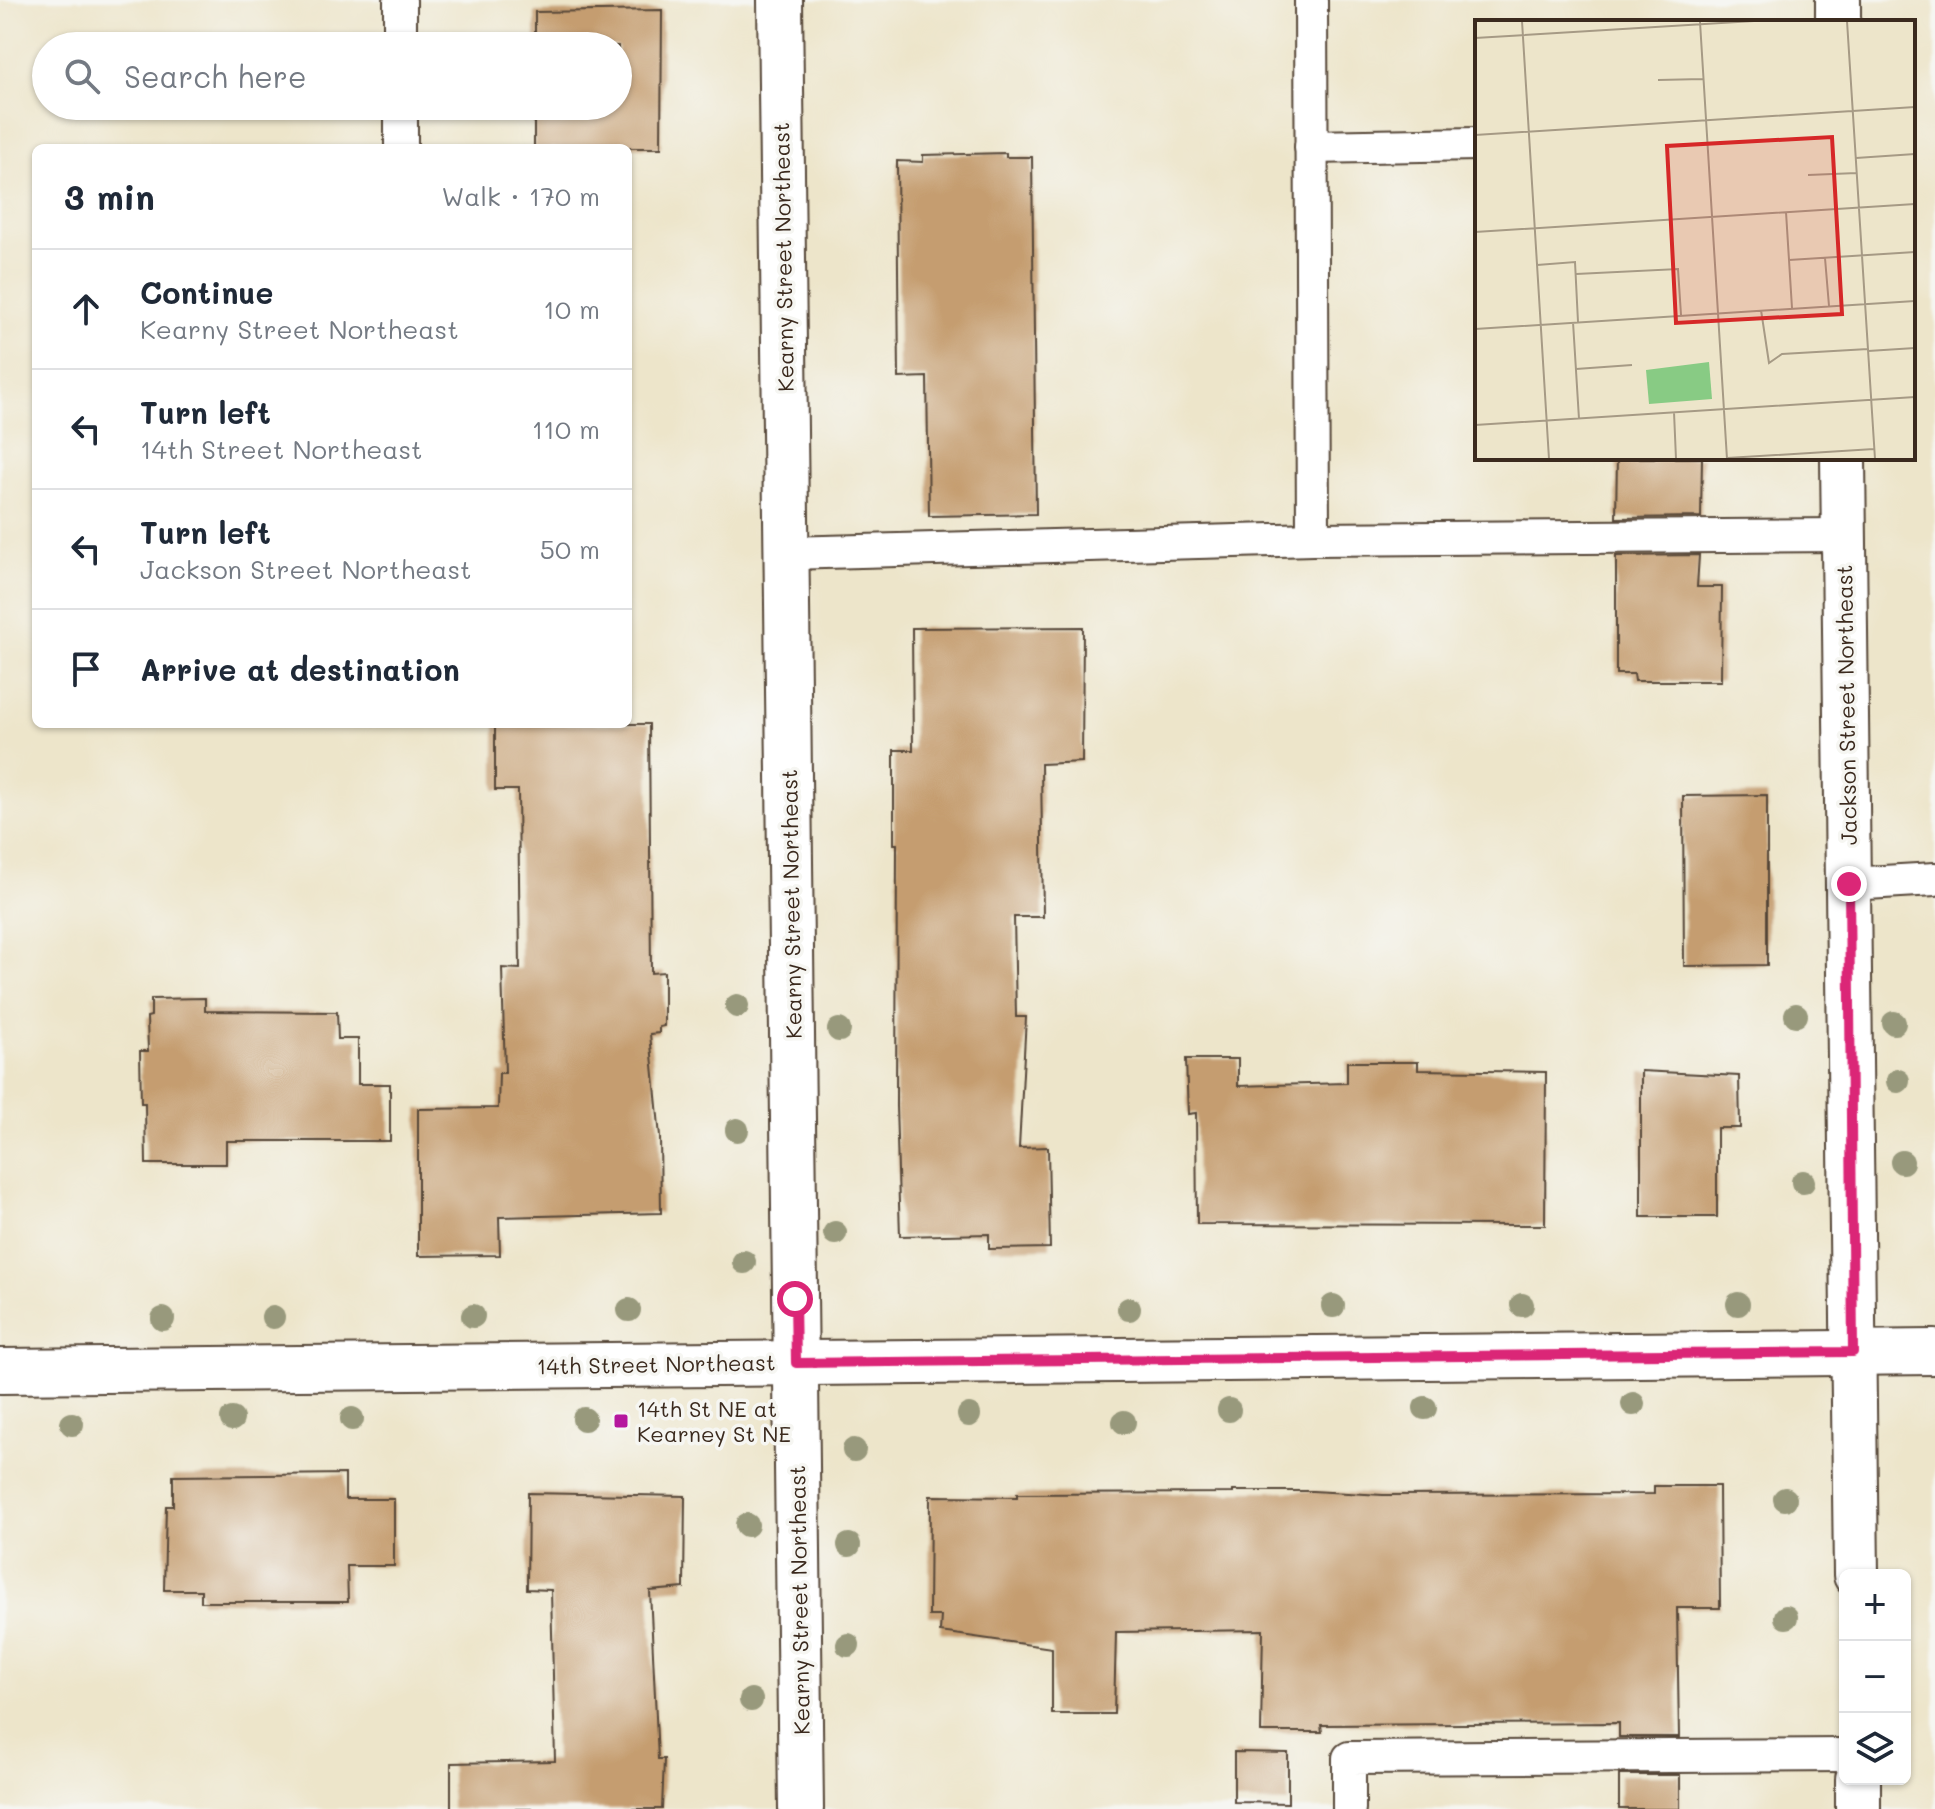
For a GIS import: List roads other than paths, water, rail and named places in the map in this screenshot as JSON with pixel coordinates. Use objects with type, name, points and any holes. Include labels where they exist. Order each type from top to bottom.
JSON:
[{"type":"street","name":"Kearny Street Northeast","points":[[780,0],[801,1809]]},
{"type":"street","name":"Jackson Street Northeast","points":[[1843,460],[1856,1569]]},
{"type":"street","name":"14th Street Northeast","points":[[0,1371],[1935,1352]]},
{"type":"street","points":[[1858,1785],[1858,1809]]},
{"type":"lane","points":[[400,0],[400,32]]},
{"type":"lane","points":[[1311,0],[1313,539]]},
{"type":"lane","points":[[401,120],[401,144]]},
{"type":"lane","points":[[1311,147],[1475,144]]},
{"type":"lane","points":[[787,553],[1313,539],[1844,535]]},
{"type":"lane","points":[[1849,884],[1935,879]]},
{"type":"lane","points":[[1349,1809],[1349,1758],[1839,1755]]},
{"type":"place","name":"14th St NE at Kearney St NE","points":[[621,1421]]}]
